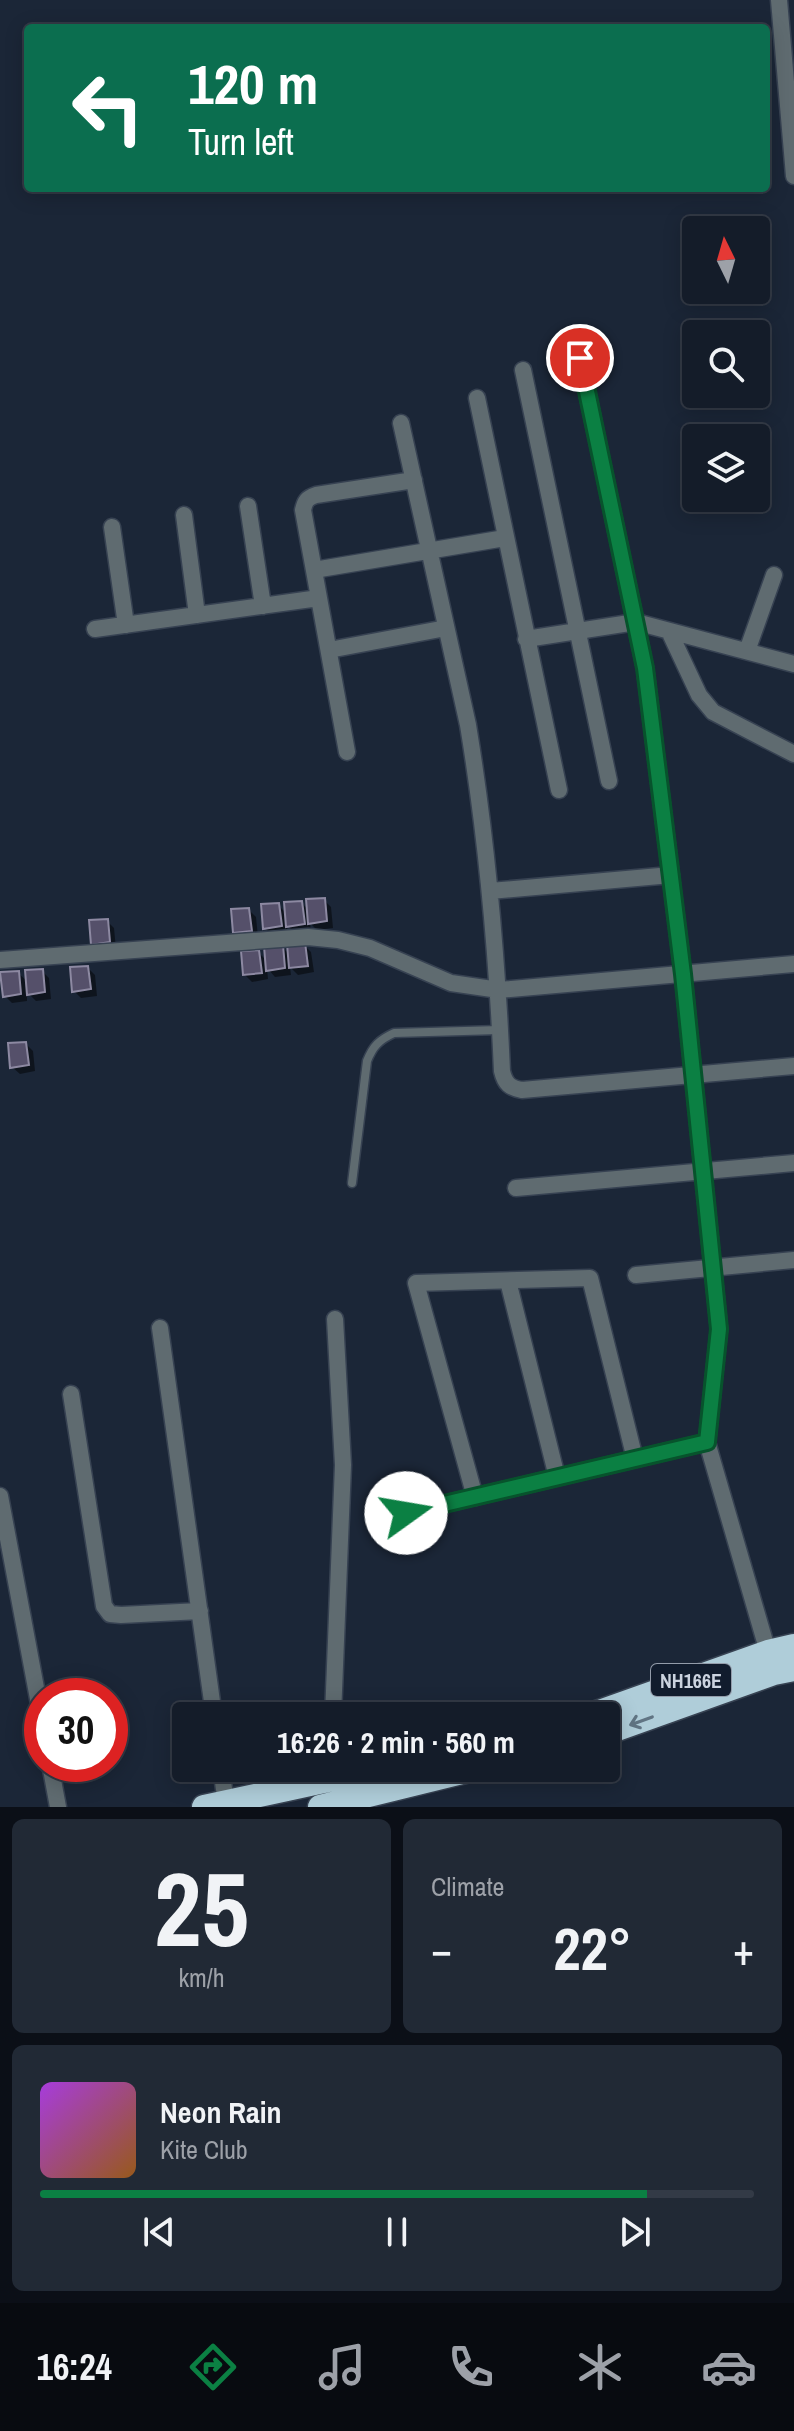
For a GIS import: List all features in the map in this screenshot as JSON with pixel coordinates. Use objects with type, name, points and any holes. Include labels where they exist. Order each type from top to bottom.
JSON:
[{"type":"highway","name":"NH166E","points":[[620,1727],[779,1665],[794,1646]]},
{"type":"highway","name":"NH166E","points":[[620,1707],[779,1665]]},
{"type":"highway","points":[[215,1805],[302,1782]]},
{"type":"highway","points":[[320,1807],[350,1803],[427,1782]]},
{"type":"street","points":[[779,0],[790,88],[794,176]]},
{"type":"street","points":[[580,358],[645,668],[683,974],[719,1329],[707,1442],[779,1665]]},
{"type":"street","points":[[523,370],[609,781]]},
{"type":"street","points":[[477,398],[559,790]]},
{"type":"street","points":[[401,423],[468,725],[490,891],[504,1081],[512,1088],[522,1090],[794,1066]]},
{"type":"street","points":[[347,752],[303,510],[308,498],[414,480]]},
{"type":"street","points":[[248,506],[263,606]]},
{"type":"street","points":[[184,515],[197,615]]},
{"type":"street","points":[[112,527],[126,625]]},
{"type":"street","points":[[314,570],[505,538]]},
{"type":"street","points":[[747,651],[774,575]]},
{"type":"street","points":[[95,629],[319,598]]},
{"type":"street","points":[[526,639],[636,622],[794,664]]},
{"type":"street","points":[[329,650],[446,628]]},
{"type":"street","points":[[669,631],[699,695],[713,712],[794,754]]},
{"type":"street","points":[[490,891],[671,875]]},
{"type":"street","points":[[0,960],[308,937],[370,948],[451,983],[499,990],[794,964]]},
{"type":"street","points":[[516,1188],[794,1163]]},
{"type":"street","points":[[636,1275],[794,1260]]},
{"type":"street","points":[[475,1497],[416,1283],[590,1278],[635,1459]]},
{"type":"street","points":[[508,1281],[557,1477]]},
{"type":"street","points":[[334,1702],[343,1465],[335,1319]]},
{"type":"street","points":[[160,1328],[212,1702]]},
{"type":"street","points":[[71,1394],[104,1606],[110,1614],[121,1615],[200,1611]]},
{"type":"street","points":[[406,1513],[707,1442]]},
{"type":"street","points":[[0,1496],[34,1678]]},
{"type":"street","points":[[53,1782],[58,1807]]},
{"type":"street","points":[[215,1805],[219,1782]]},
{"type":"lane","points":[[352,1183],[367,1061],[380,1039],[394,1033],[500,1030]]},
{"type":"building","points":[[325,898],[327,921],[308,924],[306,899]]},
{"type":"building","points":[[302,901],[305,924],[286,927],[284,902]]},
{"type":"building","points":[[279,903],[282,926],[263,929],[261,904]]},
{"type":"building","points":[[249,908],[252,931],[233,933],[231,909]]},
{"type":"building","points":[[108,919],[110,942],[91,945],[89,920]]},
{"type":"building","points":[[305,942],[308,966],[289,968],[287,944]]},
{"type":"building","points":[[283,945],[285,968],[266,971],[264,946]]},
{"type":"building","points":[[259,950],[262,973],[243,975],[241,951]]},
{"type":"building","points":[[88,966],[91,989],[72,992],[70,967]]},
{"type":"building","points":[[43,969],[45,992],[27,995],[25,970]]},
{"type":"building","points":[[19,971],[21,994],[3,997],[0,972]]},
{"type":"building","points":[[26,1042],[29,1065],[10,1068],[8,1043]]},
{"type":"route","points":[[406,1513],[707,1442],[719,1329],[683,974],[645,668],[580,358]]}]
